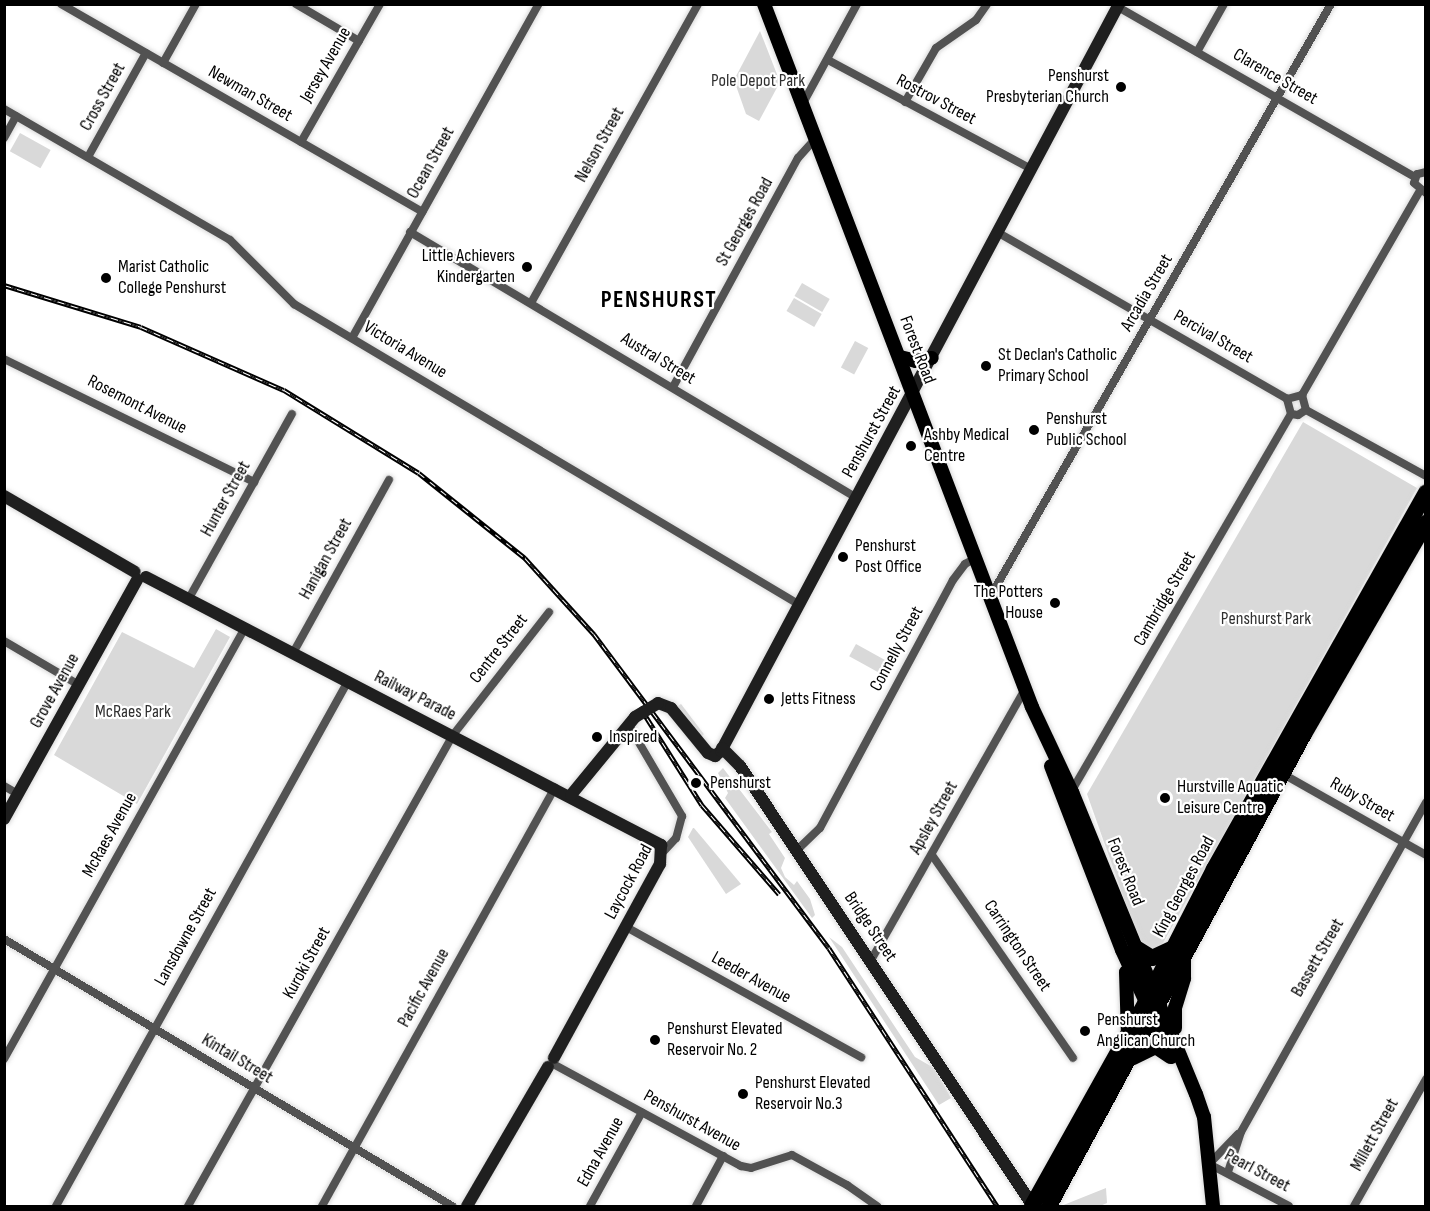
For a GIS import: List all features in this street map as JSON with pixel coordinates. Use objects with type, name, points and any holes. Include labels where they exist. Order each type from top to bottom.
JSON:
[{"type":"highway","name":"King Georges Road","points":[[1037,1206],[1128,1035],[1153,1004],[1425,494]]},
{"type":"highway","name":"King Georges Road","points":[[1037,1206],[1132,1057],[1153,1020],[1154,987],[1179,953],[1425,523]]},
{"type":"highway","points":[[1129,949],[1152,958],[1179,953]]},
{"type":"highway","points":[[1132,1057],[1156,1046],[1175,1050]]},
{"type":"main road","name":"Forest Road","points":[[764,4],[1033,710],[1129,949],[1175,1050],[1209,1158],[1213,1206]]},
{"type":"main road","points":[[900,357],[916,361],[932,358]]},
{"type":"main road","name":"Forest Road","points":[[1129,949],[1154,987]]},
{"type":"main road","points":[[1128,1035],[1129,949]]},
{"type":"main road","points":[[1175,1050],[1175,1008],[1184,978],[1179,953]]},
{"type":"main road","name":"Forest Road","points":[[1153,1020],[1175,1050]]},
{"type":"street","name":"Newman Street","points":[[61,4],[422,212]]},
{"type":"street","points":[[164,63],[196,4]]},
{"type":"street","points":[[296,4],[359,40]]},
{"type":"street","name":"Jersey Avenue","points":[[301,142],[380,4]]},
{"type":"street","name":"Ocean Street","points":[[352,338],[539,4]]},
{"type":"street","name":"Nelson Street","points":[[531,303],[698,4]]},
{"type":"street","points":[[802,105],[857,4]]},
{"type":"street","points":[[905,102],[936,48],[976,20],[987,4]]},
{"type":"street","points":[[1197,52],[1224,4]]},
{"type":"street","name":"Arcadia Street","points":[[990,597],[1331,4]]},
{"type":"street","name":"Clarence Street","points":[[1118,6],[1415,177]]},
{"type":"street","name":"Penshurst Street","points":[[723,748],[914,393],[1029,168],[1118,6]]},
{"type":"street","name":"Cross Street","points":[[88,157],[146,53]]},
{"type":"street","name":"Rostrov Street","points":[[828,60],[1029,168]]},
{"type":"street","name":"Victoria Avenue","points":[[4,109],[230,240],[294,304],[800,604]]},
{"type":"street","points":[[4,138],[16,116]]},
{"type":"street","name":"St Georges Road","points":[[673,387],[798,158],[815,139]]},
{"type":"street","points":[[1306,410],[1298,415],[1291,414],[1287,399],[1302,395],[1422,192],[1415,187],[1415,177],[1425,172]]},
{"type":"street","name":"Austral Street","points":[[410,232],[857,498]]},
{"type":"street","name":"Percival Street","points":[[997,232],[1287,399]]},
{"type":"street","name":"Rosemont Avenue","points":[[4,359],[254,482]]},
{"type":"street","points":[[1302,395],[1306,410],[1425,476]]},
{"type":"street","name":"Hunter Street","points":[[188,600],[292,414]]},
{"type":"street","name":"Cambridge Street","points":[[1067,795],[1291,414]]},
{"type":"street","name":"Hanigan Street","points":[[293,653],[389,480]]},
{"type":"street","name":"Railway Parade","points":[[4,496],[139,576],[293,653],[346,683],[571,795],[656,840],[664,851]]},
{"type":"street","name":"Connelly Street","points":[[796,851],[820,828],[953,580],[964,564],[976,558]]},
{"type":"street","name":"Grove Avenue","points":[[4,819],[139,576]]},
{"type":"street","name":"Centre Street","points":[[453,735],[549,612]]},
{"type":"street","name":"McRaes Avenue","points":[[4,1059],[244,629]]},
{"type":"street","points":[[4,641],[79,685]]},
{"type":"street","name":"Lansdowne Street","points":[[56,1206],[346,683]]},
{"type":"street","name":"Apsley Street","points":[[870,962],[1025,689]]},
{"type":"street","points":[[571,795],[632,721],[658,704],[671,708],[710,755],[723,748]]},
{"type":"street","name":"Laycock Road","points":[[467,1206],[553,1064],[664,851],[676,838],[682,816],[632,721]]},
{"type":"street","name":"Kuroki Street","points":[[188,1206],[453,735]]},
{"type":"street","name":"Bridge Street","points":[[723,748],[740,766],[870,962],[1037,1206]]},
{"type":"street","name":"Ruby Street","points":[[1283,774],[1425,855]]},
{"type":"street","points":[[4,786],[18,794]]},
{"type":"street","name":"Pacific Avenue","points":[[322,1206],[555,787]]},
{"type":"street","name":"Bassett Street","points":[[1228,1172],[1241,1132],[1425,802]]},
{"type":"street","name":"Carrington Street","points":[[932,855],[1073,1058]]},
{"type":"street","name":"Leeder Avenue","points":[[626,927],[861,1057]]},
{"type":"street","name":"Kintail Street","points":[[4,939],[452,1206]]},
{"type":"street","name":"Penshurst Avenue","points":[[553,1064],[747,1168],[792,1155],[847,1185],[877,1206]]},
{"type":"street","name":"Millett Street","points":[[1354,1206],[1425,1079]]},
{"type":"street","name":"Edna Avenue","points":[[590,1206],[642,1112]]},
{"type":"street","name":"Bassett Street","points":[[1209,1158],[1241,1132]]},
{"type":"street","points":[[696,1206],[723,1156]]},
{"type":"street","name":"Pearl Street","points":[[1209,1158],[1228,1172],[1289,1206]]},
{"type":"green space","name":"Pole Depot Park","points":[[760,31],[780,82],[759,121],[746,114],[734,80]]},
{"type":"green space","points":[[20,133],[51,150],[40,168],[10,151]]},
{"type":"green space","points":[[802,283],[830,299],[822,312],[794,296]]},
{"type":"green space","points":[[794,298],[822,314],[814,327],[786,311]]},
{"type":"green space","points":[[855,341],[868,348],[854,375],[841,367]]},
{"type":"green space","name":"Penshurst Park","points":[[1303,422],[1417,488],[1163,943],[1153,950],[1142,943],[1133,924],[1087,794]]},
{"type":"green space","name":"McRaes Park","points":[[216,629],[230,637],[137,804],[54,755],[122,632],[194,668]]},
{"type":"green space","points":[[856,644],[895,666],[889,678],[849,656]]},
{"type":"green space","points":[[681,704],[704,734],[701,737],[678,706]]},
{"type":"green space","points":[[723,768],[772,832],[769,834],[785,858],[781,868],[785,877],[794,885],[797,881],[810,899],[815,915],[812,918],[725,798],[728,793],[718,773]]},
{"type":"green space","points":[[693,828],[741,884],[726,894],[688,837]]},
{"type":"green space","points":[[829,937],[842,947],[915,1057],[934,1068],[951,1098],[939,1105]]},
{"type":"green space","points":[[1106,1188],[1107,1203],[1100,1206],[1061,1206]]},
{"type":"railway","points":[[4,285],[141,327],[284,390],[419,473],[525,558],[594,634],[829,948],[997,1206]]},
{"type":"railway","points":[[640,707],[702,805],[779,894]]},
{"type":"place","name":"Penshurst Presbyterian Church","points":[[1121,87]]},
{"type":"place","name":"Little Achievers Kindergarten","points":[[527,267]]},
{"type":"place","name":"Marist Catholic College Penshurst","points":[[106,278]]},
{"type":"place","name":"St Declan's Catholic Primary School","points":[[986,366]]},
{"type":"place","name":"Penshurst Public School","points":[[1034,430]]},
{"type":"place","name":"Ashby Medical Centre","points":[[911,446]]},
{"type":"place","name":"Penshurst Post Office","points":[[843,557]]},
{"type":"place","name":"The Potters House","points":[[1055,603]]},
{"type":"place","name":"Jetts Fitness","points":[[769,699]]},
{"type":"place","name":"Inspired","points":[[597,737]]},
{"type":"place","name":"Penshurst","points":[[696,783]]},
{"type":"place","name":"Hurstville Aquatic Leisure Centre","points":[[1165,798]]},
{"type":"place","name":"Penshurst Anglican Church","points":[[1085,1031]]},
{"type":"place","name":"Penshurst Elevated Reservoir No. 2","points":[[655,1040]]},
{"type":"place","name":"Penshurst Elevated Reservoir No.3","points":[[743,1094]]},
{"type":"district","name":"PENSHURST","points":[[659,300]]}]
